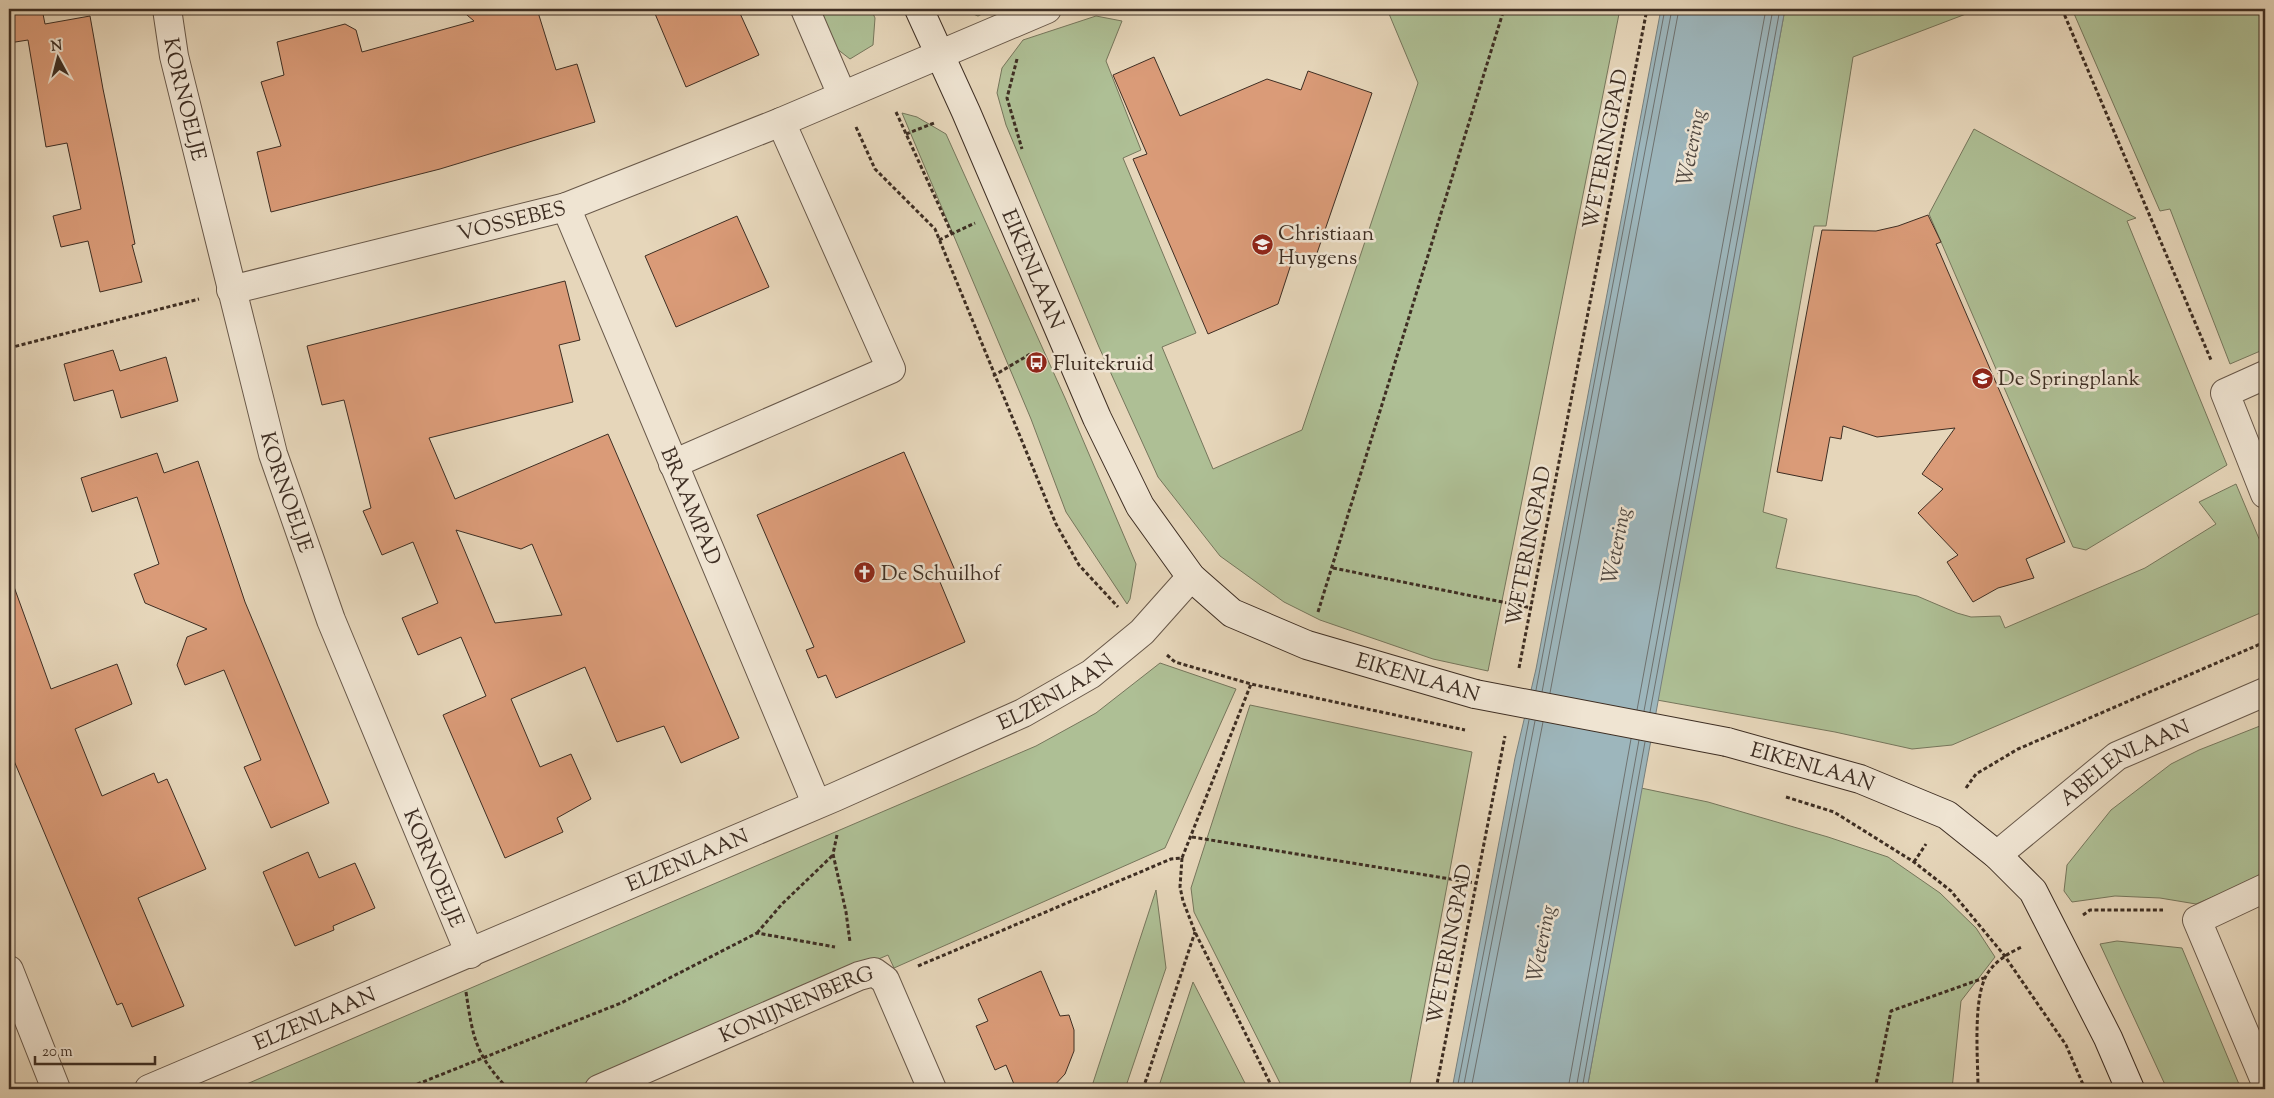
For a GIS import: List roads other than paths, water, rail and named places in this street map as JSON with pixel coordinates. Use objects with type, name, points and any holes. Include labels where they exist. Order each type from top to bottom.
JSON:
[{"type":"street","name":"KORNOELJE","points":[[167,9],[174,56],[273,454],[331,620],[470,954]]},
{"type":"street","points":[[805,9],[842,95]]},
{"type":"street","name":"EIKENLAAN","points":[[919,9],[966,112],[1097,418],[1140,506],[1191,577],[1232,613],[1306,645],[1475,694],[1727,742],[1860,779],[1947,815],[1998,855],[2033,891],[2108,1038],[2130,1089]]},
{"type":"street","name":"VOSSEBES","points":[[231,290],[566,207],[781,122],[1037,13]]},
{"type":"street","points":[[673,464],[891,369],[781,122]]},
{"type":"street","name":"BRAAMPAD","points":[[566,207],[673,464],[826,800]]},
{"type":"street","points":[[2265,375],[2225,392],[2265,494]]},
{"type":"street","name":"ELZENLAAN","points":[[149,1089],[470,954],[1023,713],[1091,674],[1142,632],[1191,577]]},
{"type":"street","name":"ABELENLAAN","points":[[1998,855],[2117,756],[2265,692]]},
{"type":"street","points":[[2265,888],[2197,920],[2265,1081]]},
{"type":"street","points":[[9,970],[56,1089]]},
{"type":"street","name":"KONIJNENBERG","points":[[599,1089],[872,978],[932,1089]]},
{"type":"water","name":"Wetering","points":[[1661,9],[1785,9],[1587,1089],[1452,1089],[1515,758],[1536,669]]},
{"type":"place","name":"Christiaan Huygens","points":[[1262,245]]},
{"type":"place","name":"Fluitekruid","points":[[1037,363]]},
{"type":"place","name":"De Springplank","points":[[1982,378]]},
{"type":"place","name":"De Schuilhof","points":[[865,573]]}]
